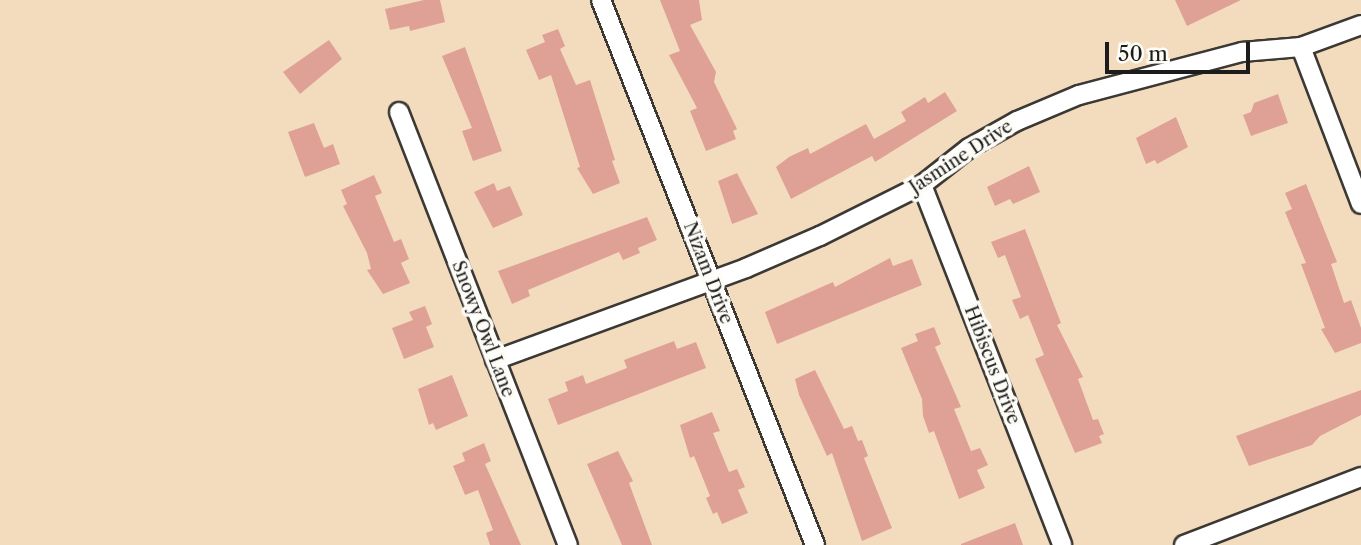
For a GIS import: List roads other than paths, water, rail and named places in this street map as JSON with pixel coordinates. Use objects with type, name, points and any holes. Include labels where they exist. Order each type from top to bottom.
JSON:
[{"type":"street","name":"Nizam Drive","points":[[601,0],[815,545]]},
{"type":"street","name":"Jasmine Drive","points":[[495,360],[711,281],[820,236],[922,185],[969,148],[1079,95],[1242,52],[1301,47],[1361,25]]},
{"type":"street","points":[[1301,47],[1361,204]]},
{"type":"street","name":"Snowy Owl Lane","points":[[399,112],[568,545]]},
{"type":"street","name":"Hibiscus Drive","points":[[922,185],[1062,545]]},
{"type":"street","points":[[1184,545],[1361,477]]}]
